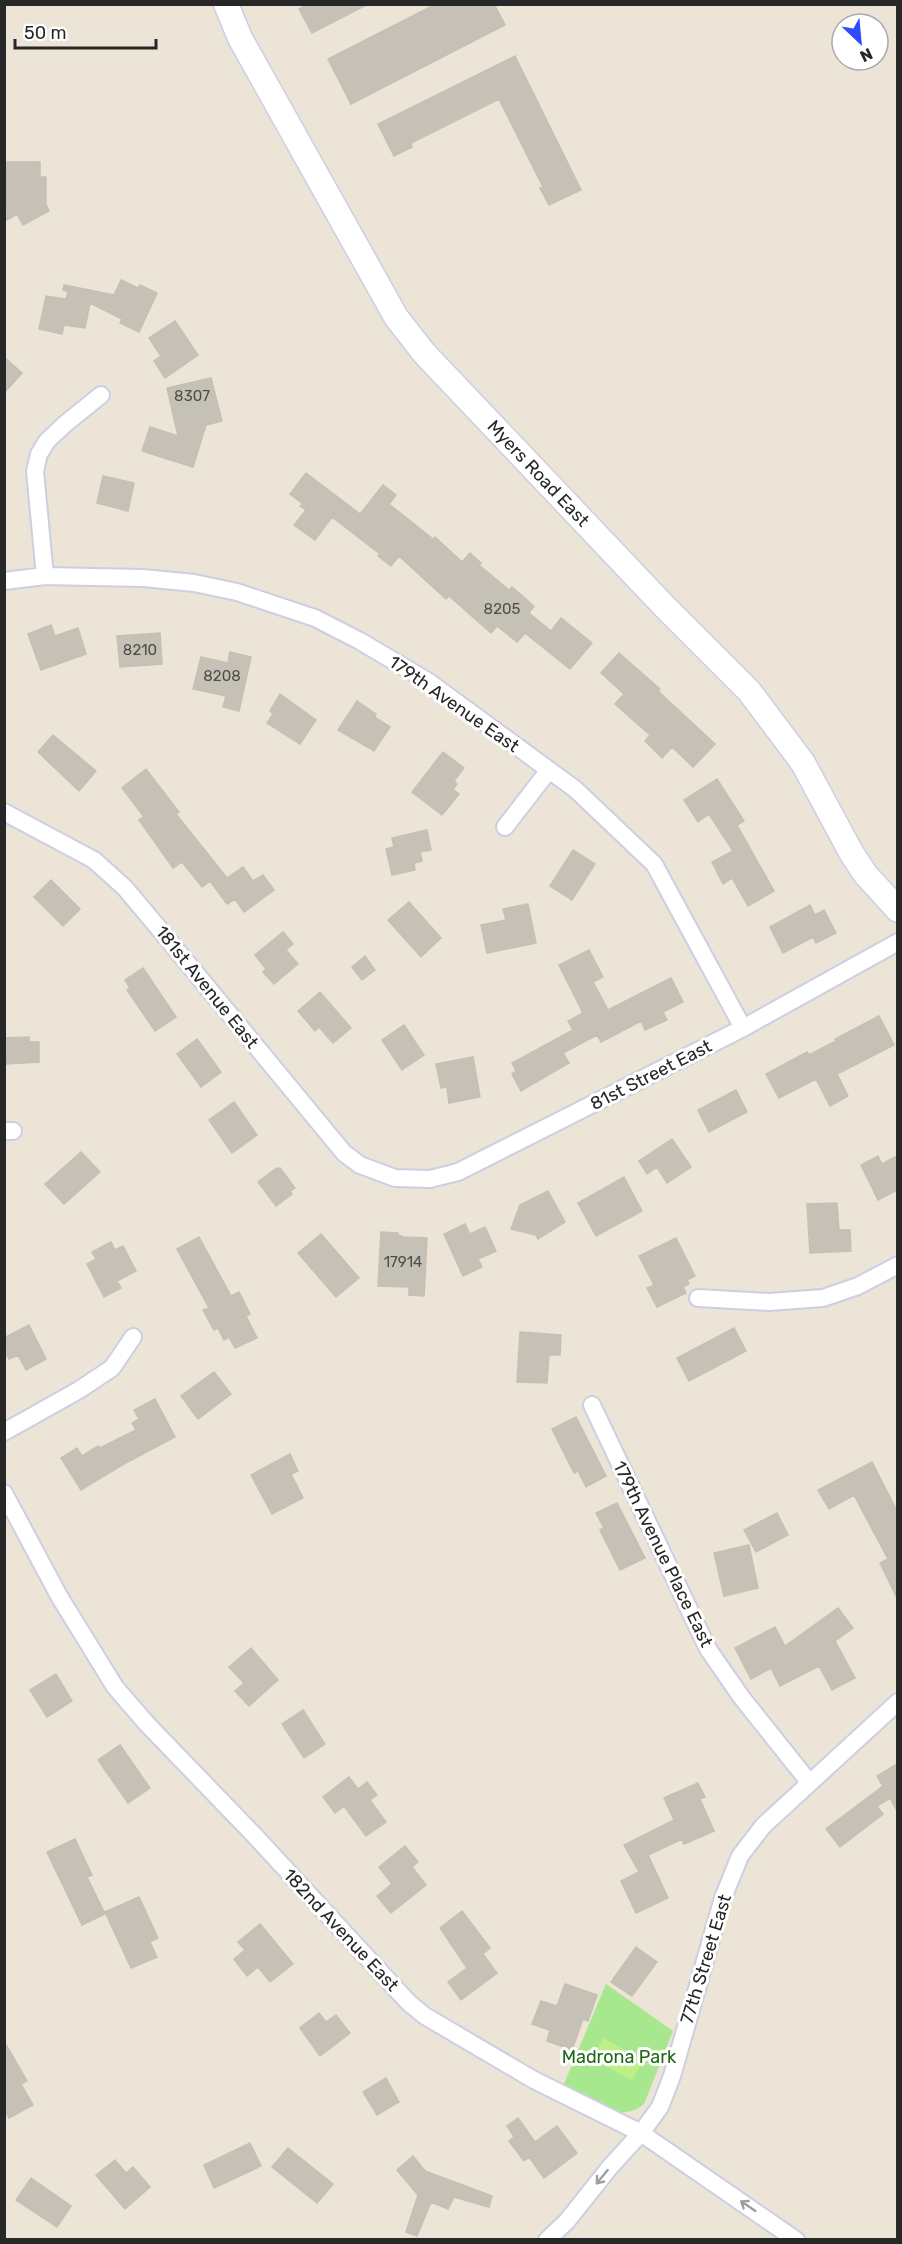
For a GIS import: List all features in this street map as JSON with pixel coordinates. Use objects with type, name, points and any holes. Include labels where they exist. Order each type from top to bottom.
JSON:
[{"type":"street","name":"Myers Road East","points":[[226,4],[240,38],[396,317],[424,353],[664,606],[749,692],[803,762],[852,854],[866,875],[897,910]]},
{"type":"street","points":[[45,576],[35,471],[39,454],[47,441],[65,424],[102,395]]},
{"type":"street","name":"179th Avenue East","points":[[4,581],[45,576],[143,578],[194,583],[237,592],[315,618],[360,641],[429,682],[575,789],[654,864],[743,1028]]},
{"type":"street","points":[[505,827],[549,770]]},
{"type":"street","name":"181st Avenue East","points":[[4,812],[94,860],[125,888],[344,1153],[360,1165],[395,1178]]},
{"type":"street","name":"81st Street East","points":[[395,1178],[430,1179],[458,1172],[743,1028],[897,942]]},
{"type":"street","points":[[698,1298],[769,1302],[823,1298],[858,1286],[897,1265]]},
{"type":"street","points":[[4,1432],[79,1390],[112,1368],[133,1336]]},
{"type":"street","name":"179th Avenue Place East","points":[[592,1405],[708,1649],[742,1698],[809,1782]]},
{"type":"street","name":"182nd Avenue East","points":[[4,1494],[59,1596],[115,1687],[409,2003],[425,2016],[534,2080],[641,2133],[796,2240]]},
{"type":"street","name":"77th Street East","points":[[546,2240],[567,2221],[660,2107],[672,2076],[723,1898],[740,1856],[764,1826],[897,1702]]},
{"type":"green space","name":"Madrona Park","points":[[606,1984],[673,2031],[644,2104],[627,2112],[616,2112],[564,2084]]},
{"type":"green space","points":[[603,2038],[643,2060],[632,2080],[592,2059]]},
{"type":"building","points":[[309,4],[368,4],[312,33],[299,9]]},
{"type":"building","points":[[436,4],[494,4],[505,25],[351,104],[328,59]]},
{"type":"building","points":[[515,56],[581,190],[549,205],[540,188],[543,187],[499,99],[411,143],[412,147],[394,156],[378,124]]},
{"type":"building","points":[[7,162],[40,162],[40,177],[46,177],[46,204],[49,211],[23,225],[17,214],[5,221]]},
{"type":"building","points":[[121,280],[157,293],[139,332],[120,323],[122,319],[90,303],[85,328],[64,325],[62,334],[39,329],[46,296],[66,299],[68,292],[63,290],[64,285],[114,295]]},
{"type":"building","points":[[175,321],[198,355],[165,378],[154,361],[161,356],[149,338]]},
{"type":"building","points":[[4,357],[22,373],[4,393]]},
{"type":"building","points":[[211,378],[222,421],[206,425],[193,467],[142,451],[150,427],[178,436],[167,388]]},
{"type":"building","points":[[306,473],[360,514],[383,485],[396,495],[389,504],[433,539],[435,537],[462,562],[470,553],[481,563],[479,565],[509,590],[512,587],[534,606],[529,613],[551,631],[561,618],[592,643],[570,669],[525,633],[517,642],[497,626],[491,633],[449,596],[446,599],[399,556],[391,566],[378,556],[380,554],[332,517],[315,540],[294,525],[306,510],[300,506],[303,504],[290,494]]},
{"type":"building","points":[[103,476],[134,483],[128,511],[97,503]]},
{"type":"building","points":[[51,625],[55,636],[78,628],[86,654],[41,670],[28,634]]},
{"type":"building","points":[[160,633],[162,664],[120,667],[117,636]]},
{"type":"building","points":[[230,652],[251,657],[239,711],[223,707],[226,696],[193,689],[201,657],[228,663]]},
{"type":"building","points":[[619,653],[660,689],[658,691],[715,744],[693,767],[672,747],[662,758],[645,741],[650,735],[615,704],[624,694],[601,673]]},
{"type":"building","points":[[280,694],[316,720],[300,744],[267,723],[273,714],[270,711]]},
{"type":"building","points":[[357,701],[390,727],[374,751],[338,730]]},
{"type":"building","points":[[53,735],[96,771],[79,791],[38,752]]},
{"type":"building","points":[[443,752],[464,768],[454,781],[457,784],[453,789],[459,794],[442,815],[412,792]]},
{"type":"building","points":[[146,769],[179,812],[176,814],[227,878],[243,867],[253,881],[263,875],[274,890],[244,912],[235,899],[227,904],[210,881],[202,887],[182,862],[173,868],[139,820],[144,817],[122,788]]},
{"type":"building","points":[[717,779],[744,821],[737,825],[774,891],[748,906],[732,878],[723,884],[712,862],[733,851],[709,814],[698,822],[684,800]]},
{"type":"building","points":[[427,830],[431,850],[420,852],[422,861],[414,863],[415,870],[392,875],[386,849],[394,847],[392,838]]},
{"type":"building","points":[[573,850],[595,864],[572,900],[550,886]]},
{"type":"building","points":[[51,880],[80,909],[63,926],[34,897]]},
{"type":"building","points":[[409,902],[441,938],[421,957],[388,920]]},
{"type":"building","points":[[528,904],[536,943],[487,953],[481,925],[506,920],[503,909]]},
{"type":"building","points":[[810,905],[815,915],[824,910],[836,933],[816,943],[813,937],[783,953],[770,927]]},
{"type":"building","points":[[283,932],[293,944],[286,950],[298,964],[274,984],[263,972],[266,969],[255,955]]},
{"type":"building","points":[[589,950],[603,977],[593,982],[608,1010],[671,978],[683,1002],[663,1012],[667,1020],[645,1030],[641,1021],[601,1042],[597,1035],[563,1053],[569,1063],[521,1091],[512,1074],[516,1071],[512,1063],[573,1030],[568,1021],[583,1013],[559,965]]},
{"type":"building","points":[[365,956],[375,970],[362,980],[352,967]]},
{"type":"building","points":[[143,968],[176,1017],[155,1031],[127,990],[130,988],[125,980]]},
{"type":"building","points":[[320,992],[351,1028],[333,1043],[319,1027],[315,1031],[298,1011]]},
{"type":"building","points":[[879,1016],[894,1045],[837,1074],[848,1096],[830,1106],[816,1079],[779,1098],[766,1074],[807,1052],[809,1055]]},
{"type":"building","points":[[404,1025],[424,1055],[402,1070],[382,1040]]},
{"type":"building","points":[[29,1037],[29,1042],[39,1042],[39,1062],[6,1064],[4,1038]]},
{"type":"building","points":[[197,1039],[221,1072],[201,1087],[177,1054]]},
{"type":"building","points":[[473,1057],[480,1097],[449,1103],[447,1087],[441,1088],[436,1064]]},
{"type":"building","points":[[736,1090],[747,1112],[709,1132],[698,1110]]},
{"type":"building","points":[[234,1102],[257,1135],[232,1153],[209,1120]]},
{"type":"building","points":[[672,1139],[691,1167],[667,1183],[657,1167],[647,1174],[639,1161]]},
{"type":"building","points":[[81,1152],[100,1172],[64,1204],[45,1184]]},
{"type":"building","points":[[878,1156],[882,1164],[897,1156],[897,1190],[878,1200],[861,1165]]},
{"type":"building","points":[[277,1168],[278,1170],[280,1168],[295,1188],[290,1191],[292,1194],[276,1206],[258,1182]]},
{"type":"building","points":[[624,1177],[642,1211],[596,1236],[578,1203]]},
{"type":"building","points":[[548,1191],[565,1222],[538,1239],[536,1235],[511,1229],[520,1205]]},
{"type":"building","points":[[837,1203],[839,1230],[850,1230],[851,1251],[810,1253],[807,1204]]},
{"type":"building","points":[[465,1224],[470,1234],[485,1227],[496,1251],[478,1259],[482,1267],[463,1276],[444,1234]]},
{"type":"building","points":[[381,1232],[398,1233],[404,1237],[427,1238],[424,1296],[409,1295],[409,1287],[378,1286]]},
{"type":"building","points":[[321,1234],[359,1278],[336,1297],[298,1253]]},
{"type":"building","points":[[199,1237],[231,1296],[239,1292],[250,1314],[246,1316],[257,1338],[235,1348],[229,1337],[224,1340],[218,1328],[214,1330],[203,1310],[209,1308],[177,1249]]},
{"type":"building","points":[[676,1238],[695,1276],[687,1280],[689,1284],[683,1287],[686,1293],[657,1307],[647,1288],[654,1285],[639,1256]]},
{"type":"building","points":[[111,1242],[115,1250],[123,1246],[136,1271],[117,1281],[121,1288],[104,1297],[87,1264],[96,1259],[92,1252]]},
{"type":"building","points":[[29,1325],[46,1359],[26,1370],[18,1355],[9,1359],[4,1350],[4,1338]]},
{"type":"building","points":[[734,1328],[746,1351],[689,1381],[677,1358]]},
{"type":"building","points":[[520,1332],[561,1335],[560,1355],[549,1355],[547,1383],[517,1382]]},
{"type":"building","points":[[214,1372],[231,1394],[198,1419],[181,1396]]},
{"type":"building","points":[[155,1399],[175,1437],[81,1490],[61,1458],[77,1448],[82,1456],[98,1446],[100,1448],[136,1430],[132,1423],[139,1419],[134,1410]]},
{"type":"building","points":[[576,1417],[606,1476],[586,1487],[578,1471],[574,1473],[552,1429]]},
{"type":"building","points":[[290,1454],[298,1471],[291,1474],[303,1498],[272,1514],[251,1475]]},
{"type":"building","points":[[872,1462],[897,1511],[897,1598],[880,1563],[888,1559],[854,1495],[829,1509],[818,1490]]},
{"type":"building","points":[[617,1503],[645,1558],[620,1570],[600,1530],[604,1528],[596,1513]]},
{"type":"building","points":[[777,1513],[788,1535],[756,1552],[744,1530]]},
{"type":"building","points":[[749,1545],[758,1588],[724,1596],[714,1553]]},
{"type":"building","points":[[838,1608],[853,1628],[835,1641],[855,1678],[832,1690],[819,1666],[780,1686],[771,1668],[751,1679],[735,1648],[775,1627],[785,1646]]},
{"type":"building","points":[[251,1648],[278,1680],[249,1706],[235,1691],[244,1683],[229,1667]]},
{"type":"building","points":[[56,1674],[72,1701],[47,1717],[30,1690]]},
{"type":"building","points":[[303,1710],[325,1744],[304,1758],[282,1724]]},
{"type":"building","points":[[120,1745],[150,1788],[128,1803],[98,1760]]},
{"type":"building","points":[[897,1764],[897,1811],[890,1798],[877,1806],[883,1814],[840,1847],[826,1829],[883,1786],[877,1776]]},
{"type":"building","points":[[349,1777],[358,1789],[367,1782],[377,1795],[370,1800],[386,1822],[366,1836],[344,1806],[335,1813],[323,1797]]},
{"type":"building","points":[[698,1783],[705,1797],[700,1799],[714,1831],[684,1844],[682,1839],[648,1855],[668,1898],[636,1913],[621,1881],[639,1872],[624,1845],[674,1820],[664,1798]]},
{"type":"building","points":[[75,1839],[92,1875],[87,1877],[105,1914],[82,1925],[47,1852]]},
{"type":"building","points":[[405,1846],[418,1862],[412,1867],[426,1885],[391,1913],[377,1896],[392,1884],[379,1867]]},
{"type":"building","points":[[139,1897],[158,1938],[150,1942],[157,1957],[131,1968],[105,1912]]},
{"type":"building","points":[[462,1911],[490,1948],[483,1954],[497,1973],[461,2000],[448,1982],[467,1968],[440,1928]]},
{"type":"building","points":[[260,1924],[293,1964],[270,1982],[258,1967],[247,1976],[234,1959],[245,1950],[238,1942]]},
{"type":"building","points":[[636,1947],[657,1962],[632,1996],[611,1982]]},
{"type":"building","points":[[565,1984],[597,1995],[588,2021],[583,2019],[572,2050],[547,2041],[550,2030],[532,2024],[541,2001],[557,2006]]},
{"type":"building","points":[[319,2013],[326,2022],[336,2015],[350,2033],[320,2056],[300,2028]]},
{"type":"building","points":[[4,2041],[27,2081],[21,2084],[33,2105],[9,2118],[4,2109]]},
{"type":"building","points":[[386,2078],[399,2102],[377,2115],[363,2092]]},
{"type":"building","points":[[518,2118],[535,2142],[557,2126],[577,2153],[544,2178],[529,2157],[524,2161],[509,2141],[514,2137],[507,2126]]},
{"type":"building","points":[[250,2143],[261,2166],[214,2188],[204,2165]]},
{"type":"building","points":[[288,2148],[333,2184],[317,2203],[272,2167]]},
{"type":"building","points":[[413,2156],[425,2171],[492,2196],[489,2207],[454,2197],[448,2209],[431,2202],[417,2236],[406,2232],[418,2195],[397,2170]]},
{"type":"building","points":[[115,2160],[126,2173],[133,2167],[150,2187],[125,2209],[96,2175]]},
{"type":"building","points":[[31,2178],[71,2206],[57,2227],[16,2200]]}]
